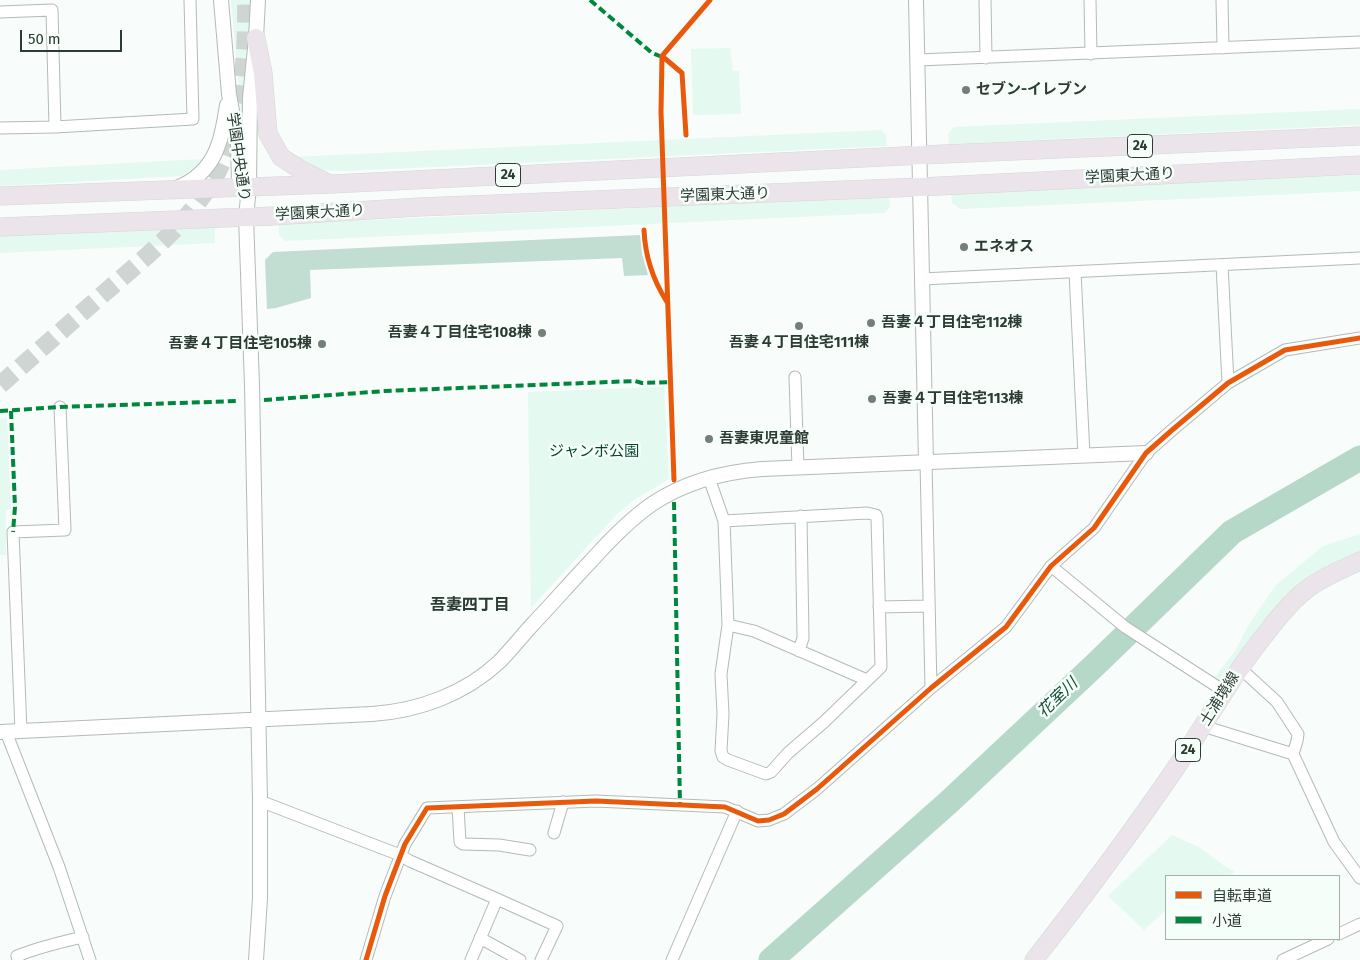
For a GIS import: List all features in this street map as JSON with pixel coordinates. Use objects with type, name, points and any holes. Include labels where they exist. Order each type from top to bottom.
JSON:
[{"type":"main road","points":[[256,38],[263,73],[268,134],[281,157],[301,170],[332,184]]},
{"type":"main road","name":"学園東大通り","points":[[0,196],[332,184],[920,155],[1360,136]]},
{"type":"main road","name":"学園東大通り","points":[[0,228],[419,207],[920,187],[1360,165]]},
{"type":"main road","name":"土浦境線","points":[[1034,960],[1091,886],[1173,772],[1251,651],[1294,600],[1309,588],[1339,570],[1360,562]]},
{"type":"street","points":[[0,128],[55,127],[193,118],[190,0]]},
{"type":"street","name":"学園中央通り","points":[[221,0],[229,94],[244,187],[246,217],[252,385],[260,801],[260,898],[256,960]]},
{"type":"street","name":"学園中央通り","points":[[244,187],[258,0]]},
{"type":"street","points":[[916,0],[931,688]]},
{"type":"street","points":[[985,0],[986,58]]},
{"type":"street","points":[[1090,0],[1091,54]]},
{"type":"street","points":[[1222,0],[1223,48]]},
{"type":"street","points":[[0,12],[52,10],[55,127]]},
{"type":"street","points":[[918,60],[1360,42]]},
{"type":"street","points":[[174,190],[190,183],[211,162],[221,141],[229,94]]},
{"type":"street","points":[[922,278],[1360,258]]},
{"type":"street","points":[[1222,265],[1228,384]]},
{"type":"street","points":[[1075,272],[1084,455]]},
{"type":"street","points":[[366,960],[385,896],[400,855],[427,808],[596,800],[720,806],[758,821],[769,820],[784,814],[817,789],[931,688],[1006,626],[1051,566],[1094,528],[1146,453],[1228,384],[1285,350],[1360,338]]},
{"type":"street","points":[[794,377],[798,468]]},
{"type":"street","points":[[21,731],[13,532],[64,530],[60,407]]},
{"type":"street","points":[[90,960],[59,867],[3,732],[395,712],[420,707],[451,694],[474,681],[498,662],[610,541],[635,518],[663,498],[690,484],[709,478],[749,470],[1146,453]]},
{"type":"street","points":[[709,478],[724,521],[728,626],[721,674],[723,714],[721,751],[723,757],[728,760],[768,774],[881,667],[878,523],[876,515],[867,513],[724,521]]},
{"type":"street","points":[[799,651],[803,638],[801,516]]},
{"type":"street","points":[[1051,566],[1125,627],[1224,691]]},
{"type":"street","points":[[1339,570],[1360,573]]},
{"type":"street","points":[[879,607],[929,606]]},
{"type":"street","points":[[728,626],[754,630],[868,680]]},
{"type":"street","points":[[1240,668],[1277,702],[1298,734],[1293,754],[1334,842],[1358,868]]},
{"type":"street","points":[[1203,726],[1293,754]]},
{"type":"street","points":[[260,801],[400,855],[557,926],[541,960]]},
{"type":"street","points":[[554,833],[563,802]]},
{"type":"street","points":[[458,807],[460,842],[463,844],[499,845],[530,850]]},
{"type":"street","points":[[672,960],[736,811]]},
{"type":"street","points":[[471,960],[497,899]]},
{"type":"street","points":[[1340,934],[1360,924]]},
{"type":"street","points":[[18,960],[17,956],[23,953],[83,937]]},
{"type":"street","points":[[480,938],[520,960]]},
{"type":"street","points":[[1283,960],[1326,940]]},
{"type":"green space","points":[[231,0],[251,0],[244,117],[241,116]]},
{"type":"green space","points":[[730,48],[733,71],[739,71],[741,114],[693,115],[691,49]]},
{"type":"green space","points":[[1360,109],[1360,125],[949,144],[948,134],[954,127]]},
{"type":"green space","points":[[882,130],[886,135],[887,146],[346,171],[318,168],[292,157]]},
{"type":"green space","points":[[203,159],[194,168],[181,176],[0,186],[0,170]]},
{"type":"green space","points":[[1360,175],[1360,191],[961,209],[952,203],[951,193]]},
{"type":"green space","points":[[889,197],[890,207],[884,213],[285,241],[279,235],[279,224]]},
{"type":"green space","points":[[215,226],[215,243],[0,253],[0,236]]},
{"type":"green space","points":[[640,235],[642,254],[648,275],[624,276],[622,258],[310,270],[311,298],[267,309],[265,260],[273,252]]},
{"type":"green space","name":"ジャンボ公園","points":[[664,387],[669,479],[634,500],[617,514],[531,608],[528,392]]},
{"type":"green space","points":[[7,418],[11,509],[6,510],[6,555],[0,555],[0,419]]},
{"type":"green space","points":[[1360,534],[1360,554],[1330,565],[1286,595],[1260,626],[1220,681],[1214,678],[1235,651],[1249,624],[1276,585],[1323,546]]},
{"type":"green space","points":[[1172,835],[1199,847],[1235,872],[1230,875],[1165,875],[1165,911],[1144,930],[1108,896]]},
{"type":"waterway","name":"花室川","points":[[771,960],[950,801],[1095,665],[1232,532],[1360,458]]},
{"type":"tunnel","points":[[0,385],[157,247],[191,211],[218,172],[227,150],[237,115],[245,57],[246,0]]},
{"type":"marked path","points":[[590,0],[652,53],[665,58]]},
{"type":"marked path","points":[[264,400],[385,391],[635,381],[642,383],[672,382]]},
{"type":"marked path","points":[[0,411],[238,401]]},
{"type":"marked path","points":[[11,411],[15,507],[13,532]]},
{"type":"marked path","points":[[674,502],[680,805]]},
{"type":"cycle path","points":[[674,480],[661,112],[662,56],[710,0]]},
{"type":"cycle path","points":[[662,56],[682,73],[686,135]]},
{"type":"cycle path","points":[[644,230],[646,249],[651,267],[667,302]]},
{"type":"cycle path","points":[[366,960],[385,896],[405,844],[427,808],[596,801],[725,807],[758,821],[769,820],[784,814],[817,789],[931,688],[1006,627],[1051,566],[1094,528],[1146,453],[1228,383],[1285,350],[1360,338]]},
{"type":"place","name":"セブン-イレブン","points":[[966,90]]},
{"type":"place","name":"エネオス","points":[[964,247]]},
{"type":"place","name":"吾妻４丁目住宅112棟","points":[[871,323]]},
{"type":"place","name":"吾妻４丁目住宅111棟","points":[[799,326]]},
{"type":"place","name":"吾妻４丁目住宅108棟","points":[[542,333]]},
{"type":"place","name":"吾妻４丁目住宅105棟","points":[[322,344]]},
{"type":"place","name":"吾妻４丁目住宅113棟","points":[[872,399]]},
{"type":"place","name":"吾妻東児童館","points":[[709,439]]},
{"type":"district","name":"吾妻四丁目","points":[[470,606]]}]
